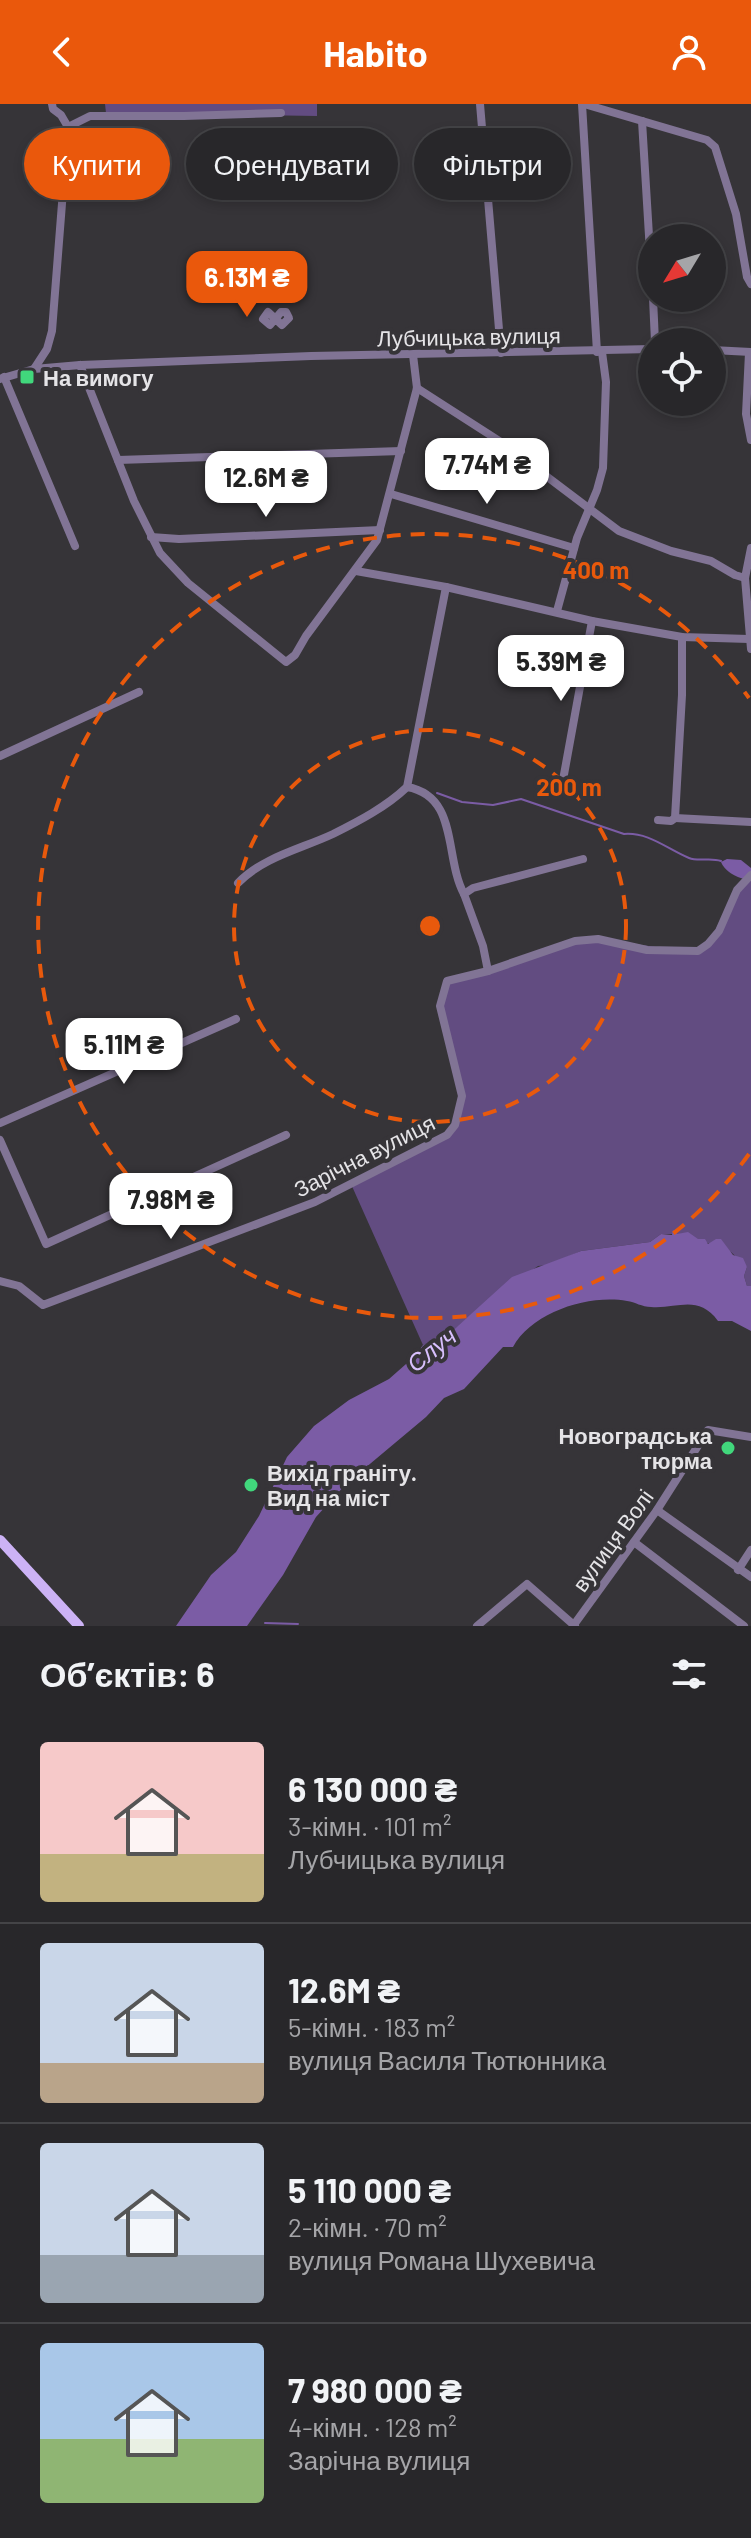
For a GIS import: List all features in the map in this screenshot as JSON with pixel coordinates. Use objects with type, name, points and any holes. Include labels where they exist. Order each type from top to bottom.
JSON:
[{"type":"main road","points":[[0,1540],[79,1626]]},
{"type":"street","points":[[34,369],[47,349],[52,331],[68,127],[52,104]]},
{"type":"street","points":[[480,104],[501,353]]},
{"type":"street","points":[[557,611],[574,548],[603,468],[606,382],[600,352],[583,104],[707,140],[715,147],[736,214],[747,277],[751,284]]},
{"type":"street","points":[[68,127],[90,116],[281,113]]},
{"type":"street","points":[[642,121],[648,224]]},
{"type":"street","name":"Лубчицька вулиця","points":[[2,378],[34,369],[80,365],[638,350]]},
{"type":"street","points":[[726,351],[750,352],[746,414],[751,440]]},
{"type":"street","points":[[80,365],[151,537],[173,569],[286,662],[295,655],[356,571],[380,530],[417,388],[413,355]]},
{"type":"street","points":[[2,378],[75,546]]},
{"type":"street","points":[[417,388],[501,442],[619,531],[639,541],[711,561],[745,578]]},
{"type":"street","points":[[118,460],[401,451]]},
{"type":"street","points":[[391,494],[574,548]]},
{"type":"street","points":[[151,537],[179,539],[380,530]]},
{"type":"street","points":[[356,571],[446,587],[592,621],[682,637],[750,644],[745,578],[751,548]]},
{"type":"street","points":[[238,883],[269,861],[334,833],[391,802],[407,787],[446,587]]},
{"type":"street","points":[[561,791],[592,621]]},
{"type":"street","points":[[675,818],[682,637]]},
{"type":"street","points":[[0,756],[139,692]]},
{"type":"street","points":[[407,787],[430,795],[445,819],[455,873],[483,946],[488,971]]},
{"type":"street","points":[[658,820],[751,822]]},
{"type":"street","points":[[464,894],[473,888],[583,859]]},
{"type":"street","name":"Зарічна вулиця","points":[[0,1281],[19,1286],[43,1305],[315,1202],[447,1135],[455,1125],[462,1096],[440,1006],[447,981],[488,971],[575,941],[598,939],[647,950],[698,951],[719,931],[737,890],[751,875]]},
{"type":"street","points":[[0,1123],[236,1019]]},
{"type":"street","points":[[0,1140],[46,1244],[286,1135]]},
{"type":"street","name":"вулиця Волі","points":[[574,1626],[657,1510],[708,1430],[751,1437]]},
{"type":"street","points":[[657,1510],[751,1577]]},
{"type":"street","points":[[634,1542],[744,1626]]},
{"type":"street","points":[[738,1570],[751,1550]]},
{"type":"street","points":[[477,1626],[527,1584],[574,1626]]},
{"type":"shaded area","points":[[105,104],[317,104],[317,116],[106,113]]},
{"type":"shaded area","points":[[751,875],[751,1286],[747,1286],[744,1276],[747,1267],[731,1252],[684,1234],[661,1234],[650,1242],[581,1251],[538,1266],[480,1307],[449,1334],[423,1345],[351,1184],[447,1135],[462,1097],[440,1006],[447,981],[534,953],[598,939],[685,951],[708,944],[737,890]]},
{"type":"water","points":[[741,860],[751,868],[751,873],[745,879],[734,875],[721,862]]},
{"type":"water","name":"Случ","points":[[673,1230],[677,1234],[688,1232],[698,1239],[705,1239],[708,1244],[721,1239],[733,1255],[743,1258],[747,1267],[744,1276],[747,1286],[751,1286],[751,1331],[732,1321],[718,1321],[695,1305],[651,1307],[627,1301],[596,1300],[547,1315],[533,1324],[513,1347],[503,1347],[464,1389],[444,1398],[426,1417],[346,1484],[316,1517],[283,1575],[247,1626],[176,1626],[211,1575],[236,1552],[259,1516],[287,1457],[314,1426],[349,1400],[389,1379],[423,1345],[449,1334],[512,1277],[581,1251],[650,1242],[661,1234],[672,1235]]},
{"type":"waterway","points":[[437,793],[462,802],[493,805],[521,799],[624,834],[650,838],[689,858],[721,861]]},
{"type":"waterway","points":[[265,1623],[298,1624]]},
{"type":"place","name":"На вимогу","points":[[27,377]]},
{"type":"place","name":"Новоградська тюрма","points":[[728,1448]]},
{"type":"place","name":"Вихід граніту. Вид на міст","points":[[251,1485]]}]
